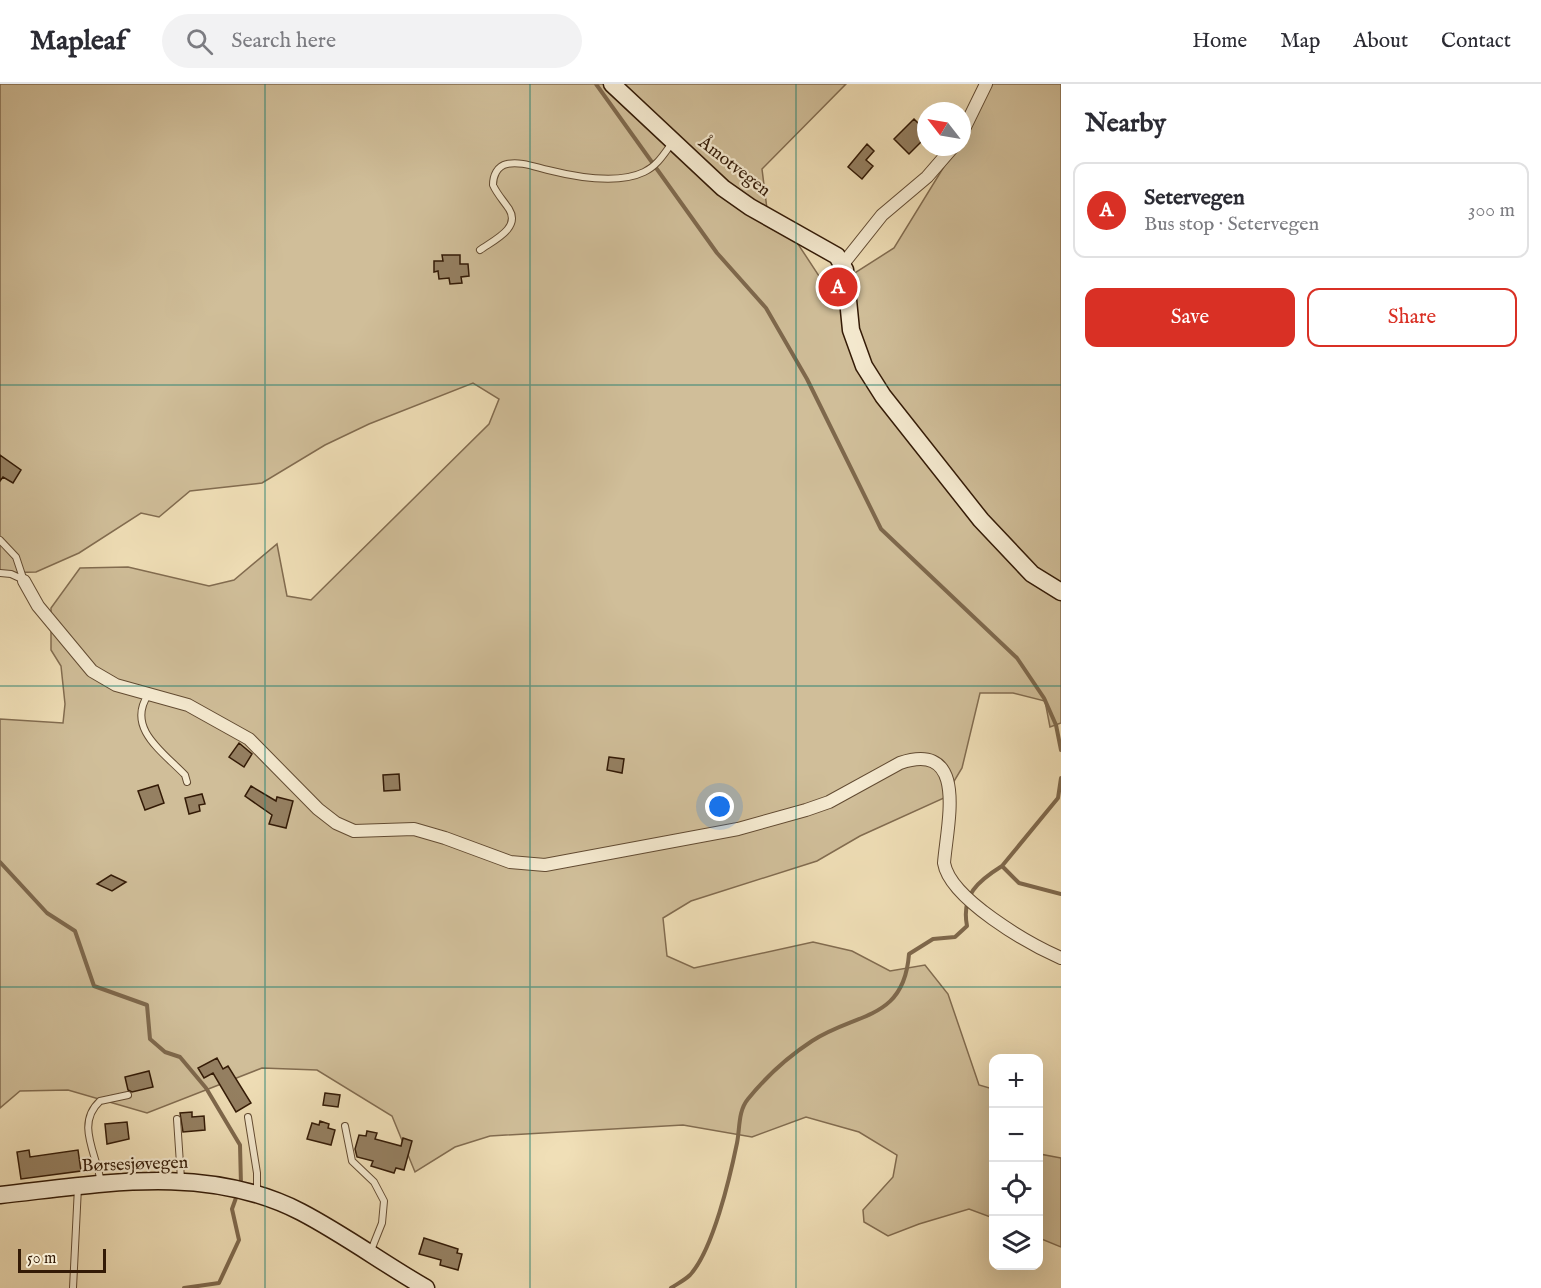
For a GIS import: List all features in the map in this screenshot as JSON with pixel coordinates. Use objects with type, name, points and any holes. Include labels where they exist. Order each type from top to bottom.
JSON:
[{"type":"main road","name":"Åmotvegen","points":[[612,84],[736,197],[831,252],[843,264]]},
{"type":"main road","points":[[843,264],[851,330],[864,366],[882,396],[1004,544],[1032,574],[1061,592]]},
{"type":"main road","name":"Børsesjøvegen","points":[[0,1195],[101,1184],[181,1180],[244,1191],[300,1212],[370,1253],[409,1283],[426,1288]]},
{"type":"street","points":[[971,115],[986,84]]},
{"type":"street","points":[[843,264],[882,215],[927,177],[945,156]]},
{"type":"street","points":[[24,581],[38,606],[92,671],[116,686],[188,705],[249,739],[318,809],[348,829],[363,833],[401,828],[414,829],[510,862],[527,865],[555,864],[738,829],[829,802],[900,763],[911,759],[930,759],[941,765],[948,782],[944,863],[947,876],[966,897],[1012,931],[1061,958]]},
{"type":"lane","points":[[480,250],[504,234],[512,224],[512,215],[493,185],[495,173],[504,165],[523,164],[567,175],[631,177],[651,169],[673,142]]},
{"type":"lane","points":[[0,540],[16,557],[24,581]]},
{"type":"lane","points":[[0,573],[11,574],[24,581]]},
{"type":"lane","points":[[148,695],[140,710],[141,724],[147,734],[185,775],[187,782]]},
{"type":"lane","points":[[101,1184],[95,1152],[87,1132],[87,1118],[100,1101],[128,1095]]},
{"type":"lane","points":[[244,1191],[257,1173],[248,1118]]},
{"type":"lane","points":[[177,1119],[181,1180]]},
{"type":"lane","points":[[345,1126],[352,1161],[374,1182],[384,1201],[382,1223],[370,1253]]},
{"type":"lane","points":[[73,1288],[78,1186]]},
{"type":"shaded area","points":[[0,84],[846,84],[762,169],[769,225],[796,241],[823,282],[832,302],[853,274],[894,248],[950,156],[971,156],[971,121],[992,84],[1061,84],[1061,723],[1050,727],[1045,701],[1013,693],[980,693],[962,768],[944,798],[860,836],[817,861],[691,901],[663,918],[667,956],[694,968],[813,942],[852,951],[890,971],[925,965],[948,994],[979,1085],[989,1088],[989,1216],[969,1209],[888,1236],[864,1222],[863,1210],[893,1177],[897,1155],[859,1132],[806,1117],[752,1137],[683,1125],[490,1136],[455,1147],[415,1172],[392,1116],[317,1070],[262,1068],[147,1113],[68,1090],[20,1091],[0,1108],[0,719],[63,723],[65,704],[61,666],[51,650],[51,608],[80,568],[128,567],[209,586],[234,580],[277,544],[287,596],[311,600],[489,424],[499,399],[473,383],[369,424],[325,445],[262,483],[190,491],[159,517],[141,513],[79,553],[36,572],[0,573]]},
{"type":"shaded area","points":[[1043,1155],[1061,1158],[1061,1247],[1043,1240]]},
{"type":"building","points":[[914,119],[917,122],[917,146],[909,154],[894,139]]},
{"type":"building","points":[[867,144],[874,151],[866,160],[873,166],[862,179],[848,167]]},
{"type":"building","points":[[442,255],[460,255],[460,264],[468,264],[469,276],[461,277],[462,283],[450,284],[449,278],[439,279],[438,271],[434,272],[434,261],[443,261]]},
{"type":"building","points":[[0,455],[21,470],[13,483],[3,477],[0,481]]},
{"type":"building","points":[[239,743],[252,754],[244,767],[229,757]]},
{"type":"building","points":[[609,757],[624,759],[622,773],[607,770]]},
{"type":"building","points":[[399,774],[400,790],[384,791],[383,775]]},
{"type":"building","points":[[158,785],[164,803],[145,810],[138,791]]},
{"type":"building","points":[[251,786],[276,801],[277,797],[293,801],[286,828],[269,824],[272,815],[245,796]]},
{"type":"building","points":[[202,794],[205,804],[199,805],[200,811],[189,814],[185,798]]},
{"type":"building","points":[[111,875],[126,882],[112,891],[97,884]]},
{"type":"building","points":[[217,1058],[223,1069],[228,1066],[251,1103],[236,1112],[213,1073],[204,1078],[198,1068]]},
{"type":"building","points":[[149,1071],[153,1087],[132,1092],[128,1090],[125,1077]]},
{"type":"building","points":[[325,1093],[340,1095],[338,1107],[323,1105]]},
{"type":"building","points":[[192,1112],[192,1117],[204,1116],[205,1130],[183,1132],[180,1113]]},
{"type":"building","points":[[320,1121],[329,1124],[328,1128],[335,1130],[331,1145],[307,1139],[312,1123],[319,1125]]},
{"type":"building","points":[[127,1122],[129,1139],[107,1144],[105,1124]]},
{"type":"building","points":[[367,1131],[377,1133],[375,1139],[401,1146],[403,1138],[412,1141],[404,1170],[396,1168],[394,1173],[371,1166],[373,1161],[357,1157],[355,1149],[359,1135],[366,1136]]},
{"type":"building","points":[[29,1150],[30,1157],[78,1150],[81,1171],[21,1179],[17,1152]]},
{"type":"building","points":[[424,1238],[458,1249],[457,1253],[462,1254],[458,1270],[440,1265],[441,1260],[419,1254]]},
{"type":"waterway","points":[[596,84],[717,253],[766,308],[807,379],[881,529],[1017,658],[1044,698],[1056,725],[1061,750]]},
{"type":"waterway","points":[[1002,866],[1058,798],[1061,778]]},
{"type":"waterway","points":[[0,862],[47,913],[75,931],[94,986],[147,1005],[150,1039],[165,1052],[180,1057],[206,1088],[240,1145],[241,1185]]},
{"type":"waterway","points":[[671,1288],[690,1275],[706,1249],[725,1193],[737,1143],[742,1109],[770,1075],[812,1041],[875,1012],[888,1003],[898,992],[905,976],[909,954],[933,939],[955,937],[967,926],[967,906],[973,890],[1002,866],[1019,883],[1061,894]]},
{"type":"waterway","points":[[184,1288],[219,1283],[239,1240],[232,1209],[237,1195]]},
{"type":"place","name":"Setervegen","points":[[838,287]]}]
